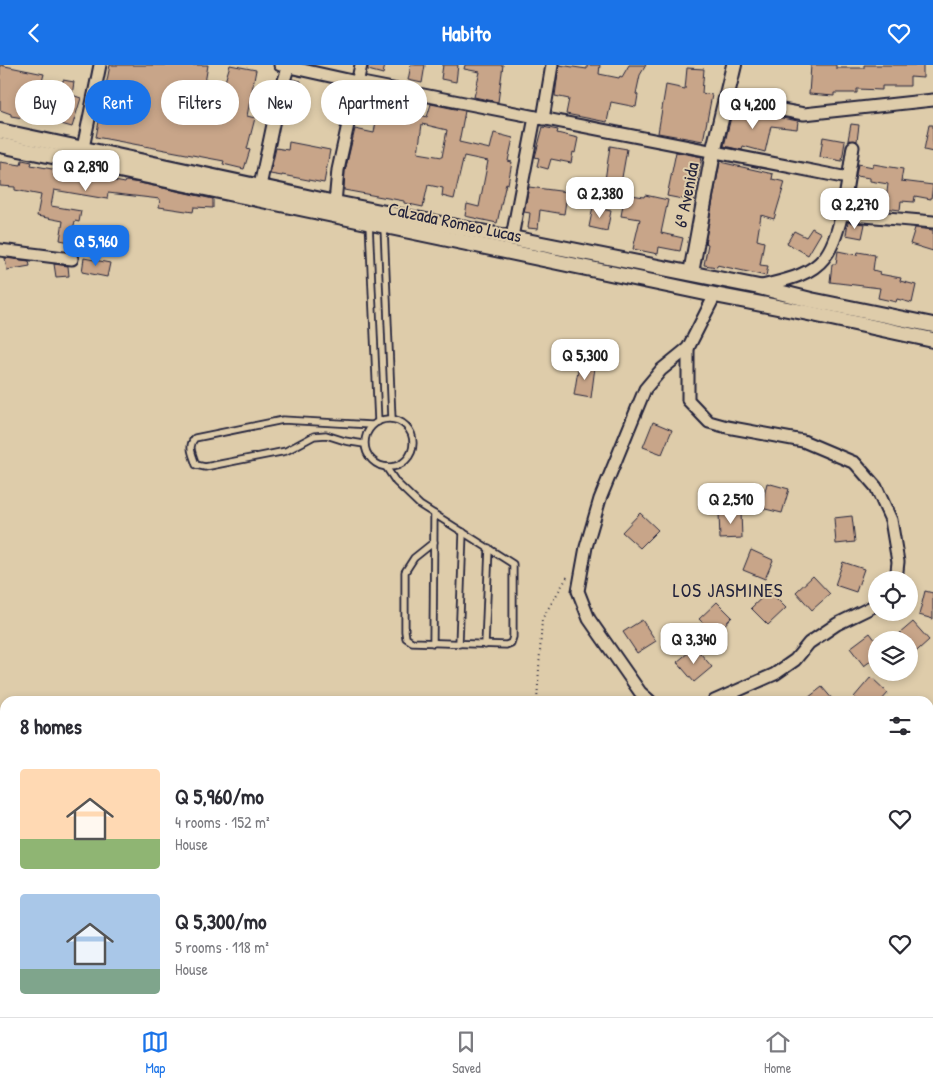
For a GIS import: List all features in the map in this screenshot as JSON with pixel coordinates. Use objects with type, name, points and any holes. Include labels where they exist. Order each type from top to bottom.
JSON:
[{"type":"street","points":[[83,148],[100,65]]},
{"type":"street","points":[[357,80],[361,65]]},
{"type":"street","points":[[512,237],[552,65]]},
{"type":"street","name":"6ª Avenida","points":[[691,273],[713,153],[734,65]]},
{"type":"street","points":[[260,186],[286,66],[348,80]]},
{"type":"street","points":[[427,95],[713,153],[848,178]]},
{"type":"street","points":[[726,100],[804,114],[933,100]]},
{"type":"street","points":[[335,203],[338,170],[348,125]]},
{"type":"street","name":"Calzada Romeo Lucas","points":[[0,131],[335,203],[691,273],[933,325]]},
{"type":"street","name":"Calzada Romeo Lucas","points":[[0,145],[933,340]]},
{"type":"street","points":[[759,287],[792,278],[810,269],[824,258],[834,238],[841,214],[853,147]]},
{"type":"street","points":[[841,214],[933,223]]},
{"type":"street","points":[[0,251],[72,259]]},
{"type":"street","points":[[644,696],[589,619],[578,591],[586,547],[600,499],[645,389],[661,370],[688,348],[715,295]]},
{"type":"street","points":[[688,348],[688,400],[709,422],[803,441],[855,463],[876,487],[891,519],[898,562],[897,571]]},
{"type":"street","points":[[725,696],[775,674],[795,660],[809,643],[816,638],[837,624],[868,609]]},
{"type":"lane","points":[[364,444],[326,435],[314,436],[286,451],[205,467],[196,465],[190,447],[191,442],[195,438],[283,420],[375,423],[392,419],[398,421],[409,430],[413,443],[409,456],[399,465],[386,467],[373,462],[364,444],[368,431],[375,423],[368,223]]},
{"type":"lane","points":[[384,226],[392,419]]},
{"type":"lane","points":[[386,467],[408,495],[434,514],[514,564],[512,643],[506,645],[433,643],[412,642],[406,638],[405,572],[414,558],[434,543]]},
{"type":"lane","points":[[433,643],[434,514]]},
{"type":"lane","points":[[459,644],[462,532]]},
{"type":"lane","points":[[485,645],[488,548]]},
{"type":"path","points":[[538,696],[542,619],[571,571]]},
{"type":"building","points":[[0,65],[44,74],[42,80],[15,80],[15,117],[0,110]]},
{"type":"building","points":[[110,65],[208,65],[206,80],[161,80],[161,125],[239,125],[239,80],[225,80],[230,65],[256,70],[254,80],[249,80],[247,116],[249,116],[249,125],[253,125],[247,149],[250,150],[244,169],[223,164],[224,161],[96,137],[98,125],[151,125],[151,80],[107,80]]},
{"type":"building","points":[[368,65],[385,65],[383,74],[368,70]]},
{"type":"building","points":[[411,65],[425,65],[422,80],[408,80]]},
{"type":"building","points":[[443,65],[458,65],[456,82],[441,79]]},
{"type":"building","points":[[465,65],[503,65],[498,102],[474,97],[480,72],[464,69]]},
{"type":"building","points":[[559,65],[587,69],[587,65],[600,65],[599,74],[619,78],[620,76],[622,77],[629,65],[646,65],[640,75],[636,94],[638,95],[636,107],[611,102],[607,122],[566,114],[569,99],[555,96]]},
{"type":"building","points":[[811,65],[836,65],[836,68],[864,68],[864,65],[923,65],[923,78],[910,77],[910,86],[882,86],[882,90],[857,89],[857,93],[834,93],[834,96],[809,94]]},
{"type":"building","points":[[687,68],[704,69],[702,93],[712,95],[703,141],[658,133],[666,85],[685,89]]},
{"type":"building","points":[[75,96],[81,98],[75,117]]},
{"type":"building","points":[[431,104],[465,111],[459,142],[490,149],[494,133],[513,138],[508,161],[512,162],[508,184],[506,183],[497,223],[465,216],[467,204],[479,207],[488,161],[464,156],[454,199],[442,196],[443,188],[428,185],[423,207],[404,203],[404,201],[344,190],[345,171],[355,129],[374,133],[375,125],[422,125],[418,153],[442,157],[447,130],[426,125]]},
{"type":"building","points":[[733,109],[798,121],[797,129],[771,126],[765,152],[743,146],[742,150],[724,146]]},
{"type":"building","points":[[851,124],[859,125],[857,141],[848,140]]},
{"type":"building","points":[[929,125],[933,125],[933,152],[924,150]]},
{"type":"building","points":[[543,127],[558,130],[557,133],[578,138],[571,163],[551,159],[548,169],[537,166],[539,158],[535,157]]},
{"type":"building","points":[[823,137],[845,141],[842,161],[820,157]]},
{"type":"building","points":[[289,142],[330,150],[324,183],[270,174],[276,148],[288,150]]},
{"type":"building","points":[[610,146],[627,149],[620,189],[604,187]]},
{"type":"building","points":[[676,152],[702,157],[693,201],[667,196]]},
{"type":"building","points":[[22,160],[32,162],[31,165],[125,183],[126,181],[140,183],[213,199],[213,208],[194,207],[193,212],[159,207],[160,199],[108,193],[107,199],[54,190],[51,206],[81,211],[79,222],[75,221],[70,242],[60,240],[63,221],[37,216],[41,195],[15,190],[15,187],[0,186],[0,162],[21,165]]},
{"type":"building","points":[[720,162],[773,174],[772,179],[785,182],[774,219],[761,215],[757,240],[764,242],[760,265],[768,266],[766,276],[717,265],[717,267],[704,265],[708,244],[705,243]]},
{"type":"building","points":[[858,164],[873,167],[873,164],[903,169],[901,181],[933,185],[931,199],[915,196],[914,202],[901,201],[900,210],[885,208],[888,184],[856,176]]},
{"type":"building","points":[[529,187],[575,193],[576,188],[593,191],[590,205],[566,201],[564,214],[540,210],[538,229],[528,228],[530,213],[524,212]]},
{"type":"building","points":[[625,194],[644,197],[645,195],[668,200],[661,233],[683,238],[680,251],[659,247],[658,254],[633,249],[640,219],[621,216]]},
{"type":"building","points":[[593,207],[611,211],[607,231],[589,227]]},
{"type":"building","points":[[848,222],[865,224],[862,238],[846,235]]},
{"type":"building","points":[[812,228],[821,233],[808,255],[787,243],[794,231],[806,237]]},
{"type":"building","points":[[915,228],[933,230],[933,251],[910,244]]},
{"type":"building","points":[[838,251],[857,255],[858,252],[875,255],[873,270],[880,272],[879,274],[901,278],[900,281],[916,285],[912,303],[897,299],[896,302],[878,298],[880,288],[830,282],[832,264],[836,264]]},
{"type":"building","points":[[5,258],[29,261],[30,266],[7,270]]},
{"type":"building","points":[[84,258],[110,263],[107,277],[82,272]]},
{"type":"building","points":[[54,264],[68,266],[69,276],[56,277]]},
{"type":"building","points":[[579,364],[595,367],[591,398],[574,395]]},
{"type":"building","points":[[653,422],[672,430],[662,454],[643,447]]},
{"type":"building","points":[[767,483],[789,489],[782,513],[761,508]]},
{"type":"building","points":[[741,512],[742,538],[720,539],[719,513]]},
{"type":"building","points":[[640,513],[658,530],[640,548],[622,532]]},
{"type":"building","points":[[852,516],[855,542],[836,544],[834,518]]},
{"type":"building","points":[[751,550],[773,560],[765,579],[743,570]]},
{"type":"building","points":[[843,562],[864,569],[856,592],[835,585]]},
{"type":"building","points":[[813,576],[830,594],[812,610],[796,592]]},
{"type":"building","points":[[769,591],[786,608],[768,625],[751,608]]},
{"type":"building","points":[[925,591],[933,593],[933,619],[919,615]]},
{"type":"building","points":[[717,602],[732,617],[715,635],[699,619]]},
{"type":"building","points":[[642,620],[656,641],[637,653],[623,632]]},
{"type":"building","points":[[913,622],[929,640],[918,650],[918,631],[902,631]]},
{"type":"building","points":[[868,634],[868,663],[864,666],[850,648]]},
{"type":"building","points":[[695,647],[712,667],[694,682],[677,662]]},
{"type":"building","points":[[868,681],[875,681],[888,693],[885,696],[855,696]]},
{"type":"building","points":[[822,687],[830,696],[810,696]]},
{"type":"district","name":"LOS JASMINES","points":[[728,590]]}]
